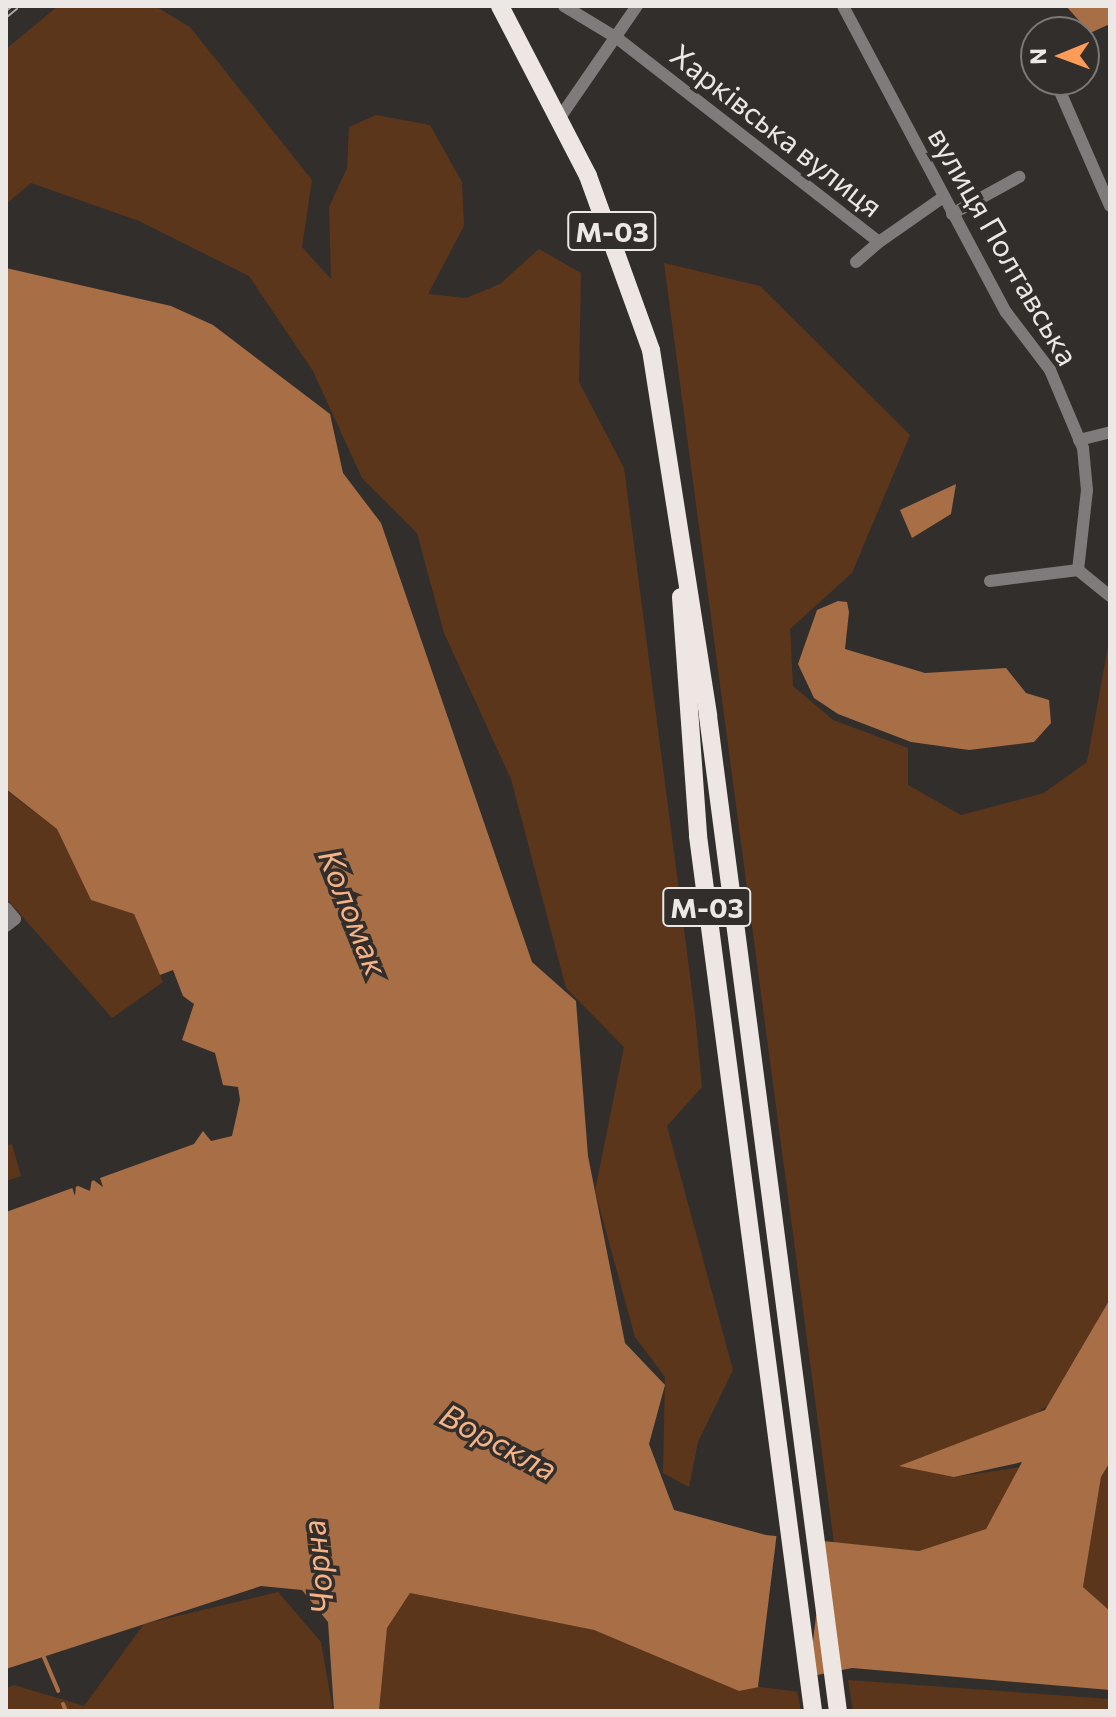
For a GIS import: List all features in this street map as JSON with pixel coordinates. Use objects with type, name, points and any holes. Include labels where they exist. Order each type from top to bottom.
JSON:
[{"type":"highway","name":"М-03","points":[[500,6],[561,116],[618,243],[651,350],[678,506],[838,1711]]},
{"type":"highway","name":"М-03","points":[[678,506],[685,720],[757,1305],[813,1711]]},
{"type":"street","name":"Харківська вулиця","points":[[564,6],[617,38],[879,242]]},
{"type":"street","points":[[561,116],[637,6]]},
{"type":"street","name":"вулиця Полтавська","points":[[843,6],[942,198],[1006,312],[1050,370],[1079,440],[1087,490],[1078,570]]},
{"type":"street","points":[[1062,96],[1110,206]]},
{"type":"street","points":[[952,214],[1019,177]]},
{"type":"street","name":"Харківська вулиця","points":[[856,262],[942,198]]},
{"type":"street","points":[[1079,440],[1110,432]]},
{"type":"street","points":[[990,581],[1078,570],[1110,596]]},
{"type":"shaded area","points":[[58,6],[155,6],[190,27],[312,180],[302,247],[331,279],[329,207],[347,168],[349,127],[376,115],[430,125],[462,182],[464,226],[428,294],[466,298],[500,284],[539,249],[581,273],[579,382],[624,468],[695,1014],[702,1087],[667,1126],[733,1370],[698,1442],[689,1487],[663,1473],[665,1377],[635,1337],[595,1191],[624,1047],[566,988],[511,779],[444,633],[417,533],[362,478],[313,371],[249,276],[139,221],[31,183],[6,204],[6,49]]},
{"type":"shaded area","points":[[664,263],[760,286],[910,435],[852,573],[790,629],[793,686],[833,720],[908,748],[908,785],[961,815],[1044,793],[1087,762],[1110,635],[1110,1299],[1048,1405],[954,1477],[1021,1467],[986,1529],[919,1551],[834,1543]]},
{"type":"shaded area","points":[[6,790],[57,829],[91,900],[134,914],[163,982],[112,1018],[6,898]]},
{"type":"shaded area","points":[[12,1144],[21,1176],[6,1181],[6,1145]]},
{"type":"shaded area","points":[[1110,1462],[1110,1611],[1083,1587],[1101,1477]]},
{"type":"shaded area","points":[[278,1592],[321,1642],[333,1711],[6,1711],[6,1688],[14,1685],[84,1706],[144,1624]]},
{"type":"shaded area","points":[[410,1593],[594,1630],[739,1691],[795,1680],[801,1711],[379,1711],[387,1628]]},
{"type":"shaded area","points":[[848,1680],[1110,1699],[1110,1711],[853,1711]]},
{"type":"water","points":[[1066,6],[1110,6],[1110,24],[1100,28],[1100,16],[1075,16]]},
{"type":"water","points":[[6,268],[171,306],[213,325],[330,414],[343,473],[381,523],[532,962],[576,1001],[588,1156],[625,1343],[665,1385],[649,1444],[674,1510],[766,1535],[919,1551],[986,1529],[1022,1462],[954,1477],[899,1466],[1045,1410],[1110,1299],[1110,1462],[1101,1477],[1083,1587],[1110,1611],[1110,1690],[852,1668],[739,1691],[594,1630],[410,1593],[387,1628],[379,1711],[334,1711],[328,1622],[302,1590],[261,1586],[6,1669],[6,1212],[194,1144],[203,1131],[211,1141],[232,1136],[240,1100],[238,1087],[223,1085],[215,1053],[182,1040],[194,1004],[183,996],[173,970],[160,975],[134,914],[91,900],[57,829],[6,789]]},
{"type":"water","points":[[956,484],[951,514],[912,538],[900,510]]},
{"type":"water","points":[[838,601],[847,602],[849,612],[845,649],[925,673],[1006,668],[1026,693],[1049,700],[1051,723],[1034,742],[969,750],[911,742],[838,714],[814,698],[798,664],[817,610]]},
{"type":"pier","points":[[98,1172],[103,1187],[92,1179],[90,1191],[76,1185],[75,1196],[71,1184]]},
{"type":"pier","points":[[777,1532],[826,1538],[807,1693],[758,1687]]},
{"type":"waterway","points":[[43,1655],[58,1691]]},
{"type":"waterway","points":[[63,1704],[66,1711]]},
{"type":"railway","points":[[6,14],[16,6]]},
{"type":"water label","name":"Коломак","points":[[354,912]]},
{"type":"water label","name":"Ворскла","points":[[499,1441]]},
{"type":"water label","name":"Чорна","points":[[317,1567]]}]
